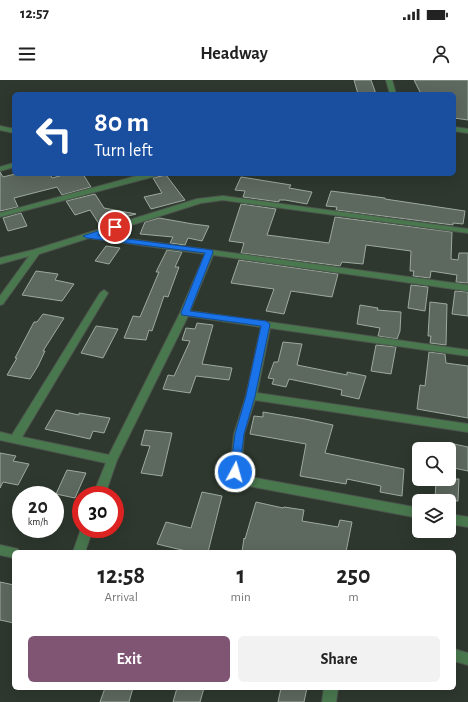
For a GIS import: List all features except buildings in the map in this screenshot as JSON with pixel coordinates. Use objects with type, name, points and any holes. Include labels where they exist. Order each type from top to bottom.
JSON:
[{"type":"street","points":[[389,80],[392,92]]},
{"type":"street","points":[[0,128],[12,130]]},
{"type":"street","points":[[456,129],[468,131]]},
{"type":"street","points":[[0,132],[12,130]]},
{"type":"street","points":[[0,169],[12,166]]},
{"type":"street","points":[[0,215],[146,176]]},
{"type":"street","points":[[0,261],[36,252],[200,201],[223,198],[468,231]]},
{"type":"street","points":[[87,236],[468,288]]},
{"type":"street","points":[[0,302],[36,252]]},
{"type":"street","points":[[102,486],[112,460],[185,313],[210,252]]},
{"type":"street","points":[[15,439],[104,293]]},
{"type":"street","points":[[185,313],[468,353]]},
{"type":"street","points":[[266,324],[251,396],[239,434],[235,472],[240,479],[249,482],[412,513]]},
{"type":"street","points":[[251,396],[468,428]]},
{"type":"street","points":[[0,436],[112,460]]},
{"type":"street","points":[[456,520],[468,522]]},
{"type":"street","points":[[80,550],[84,538]]},
{"type":"street","points":[[0,550],[12,553]]},
{"type":"street","points":[[456,656],[468,659]]},
{"type":"street","points":[[329,702],[331,690]]},
{"type":"route","points":[[115,227],[87,236],[210,252],[185,313],[266,324],[251,396],[239,434],[235,472]]}]
